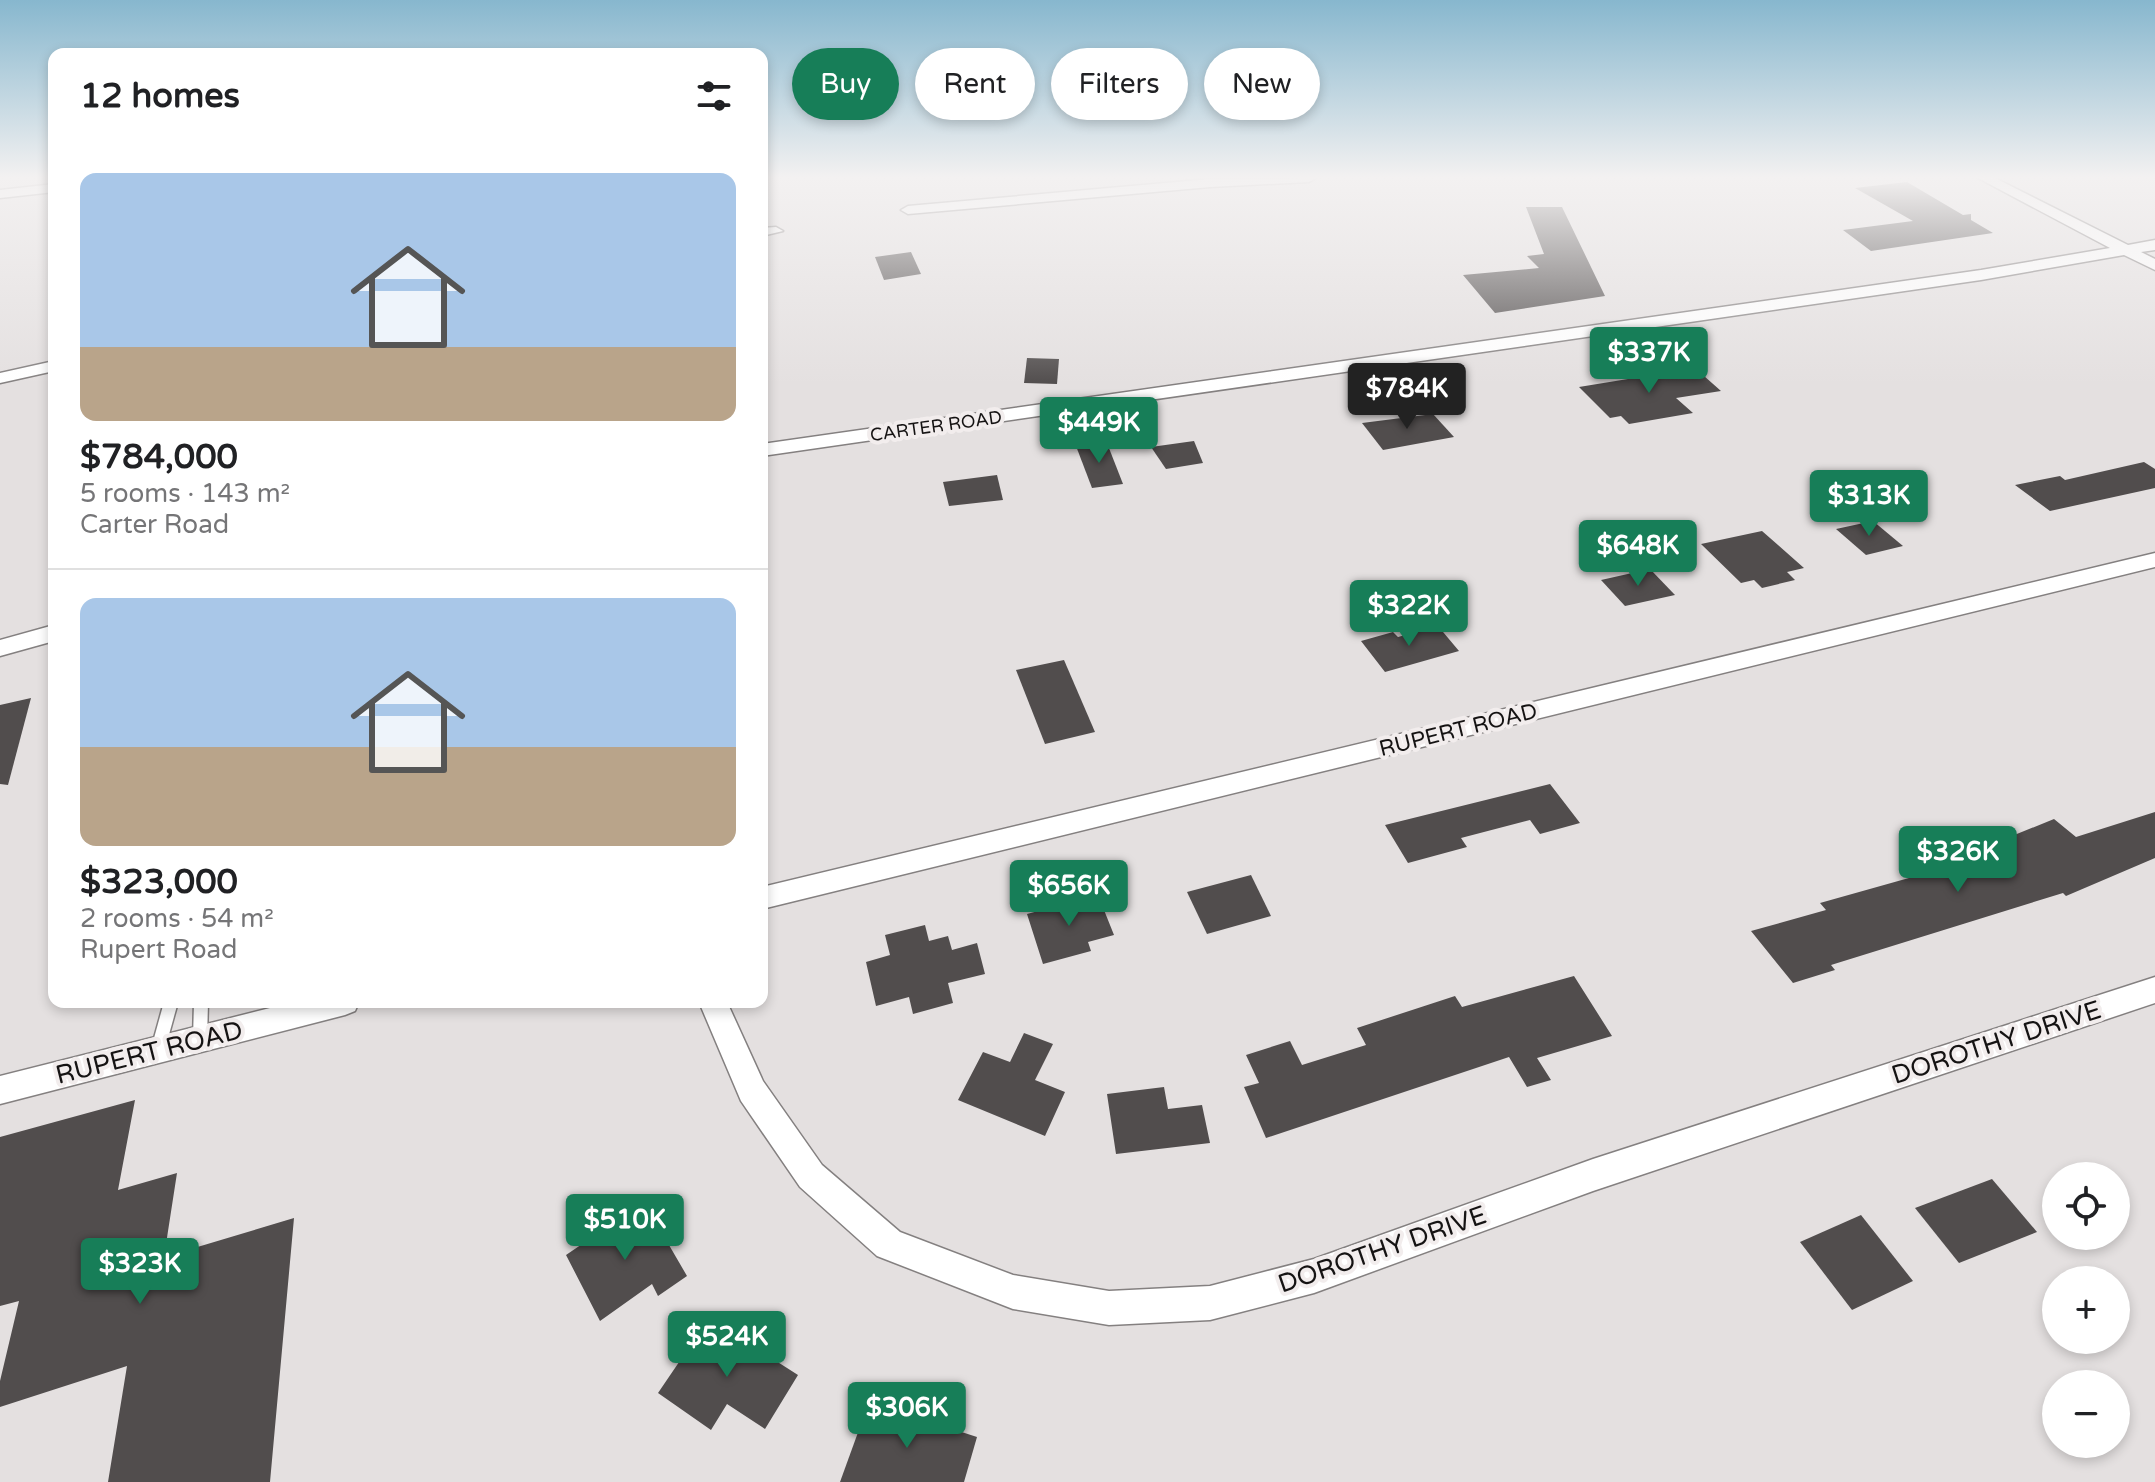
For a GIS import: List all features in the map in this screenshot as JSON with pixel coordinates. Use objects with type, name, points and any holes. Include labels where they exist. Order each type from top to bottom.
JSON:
[{"type":"street","points":[[2121,247],[2155,265]]},
{"type":"street","name":"CARTER ROAD","points":[[768,449],[2147,247]]},
{"type":"street","points":[[0,378],[48,367]]},
{"type":"street","name":"RUPERT ROAD","points":[[768,897],[2155,560]]},
{"type":"street","points":[[0,648],[48,635]]},
{"type":"street","name":"DOROTHY DRIVE","points":[[716,1008],[752,1091],[811,1176],[889,1244],[1013,1292],[1109,1308],[1210,1303],[1314,1276],[1593,1175],[2155,990]]},
{"type":"street","name":"RUPERT ROAD","points":[[0,1090],[321,1008]]},
{"type":"lane","points":[[158,1049],[169,1008]]},
{"type":"lane","points":[[200,1039],[201,1008]]},
{"type":"building","points":[[1541,247],[1581,247],[1605,296],[1495,313],[1463,275],[1539,268],[1527,256],[1544,254]]},
{"type":"building","points":[[1866,247],[1897,247],[1871,251]]},
{"type":"building","points":[[911,252],[921,274],[884,280],[875,257]]},
{"type":"building","points":[[1027,358],[1059,359],[1057,384],[1024,383]]},
{"type":"building","points":[[1695,368],[1721,391],[1676,398],[1693,413],[1629,424],[1621,416],[1610,418],[1579,387]]},
{"type":"building","points":[[1433,414],[1454,437],[1383,450],[1362,423]]},
{"type":"building","points":[[1194,441],[1203,463],[1166,469],[1151,447]]},
{"type":"building","points":[[1107,443],[1123,484],[1092,488],[1076,446]]},
{"type":"building","points":[[2144,462],[2155,469],[2155,488],[2050,511],[2015,485],[2060,476],[2065,480]]},
{"type":"building","points":[[997,475],[1003,500],[949,506],[943,482]]},
{"type":"building","points":[[1873,521],[1903,546],[1866,555],[1836,529]]},
{"type":"building","points":[[1762,531],[1804,568],[1787,572],[1795,580],[1762,588],[1754,580],[1741,583],[1701,544]]},
{"type":"building","points":[[1650,569],[1675,595],[1625,606],[1601,580]]},
{"type":"building","points":[[1438,626],[1459,651],[1385,672],[1361,641],[1393,632],[1398,637]]},
{"type":"building","points":[[1064,660],[1095,732],[1045,744],[1016,670]]},
{"type":"building","points":[[31,698],[8,785],[0,784],[0,705]]},
{"type":"building","points":[[1550,784],[1580,823],[1540,834],[1530,820],[1461,838],[1467,847],[1408,863],[1385,825]]},
{"type":"building","points":[[2155,812],[2155,858],[2066,896],[2063,893],[1831,965],[1835,970],[1793,983],[1751,931],[1826,910],[1820,903],[2012,849],[2002,840],[2054,819],[2076,837]]},
{"type":"building","points":[[1251,875],[1271,916],[1207,934],[1187,892]]},
{"type":"building","points":[[1098,895],[1114,935],[1088,942],[1091,951],[1043,964],[1027,914]]},
{"type":"building","points":[[925,925],[929,941],[948,936],[952,950],[977,943],[985,974],[948,983],[953,1003],[913,1014],[909,997],[876,1006],[866,962],[890,955],[885,935]]},
{"type":"building","points":[[1574,976],[1612,1036],[1537,1058],[1551,1080],[1527,1087],[1509,1057],[1266,1138],[1244,1087],[1259,1083],[1246,1055],[1290,1041],[1302,1065],[1366,1045],[1357,1028],[1455,996],[1462,1007]]},
{"type":"building","points":[[1024,1033],[1053,1044],[1035,1080],[1065,1092],[1045,1136],[958,1100],[983,1052],[1010,1062]]},
{"type":"building","points":[[1164,1087],[1168,1109],[1202,1105],[1210,1143],[1116,1154],[1107,1094]]},
{"type":"building","points":[[135,1100],[118,1190],[177,1173],[164,1257],[294,1218],[270,1482],[108,1482],[127,1366],[0,1407],[0,1381],[19,1301],[0,1306],[0,1137]]},
{"type":"building","points":[[1992,1179],[2037,1232],[1959,1263],[1915,1208]]},
{"type":"building","points":[[644,1202],[687,1276],[658,1296],[652,1284],[600,1321],[566,1255]]},
{"type":"building","points":[[1861,1215],[1913,1281],[1852,1310],[1800,1242]]},
{"type":"building","points":[[709,1318],[798,1375],[765,1429],[727,1404],[711,1430],[658,1393]]},
{"type":"building","points":[[869,1402],[977,1437],[964,1482],[840,1482]]}]
